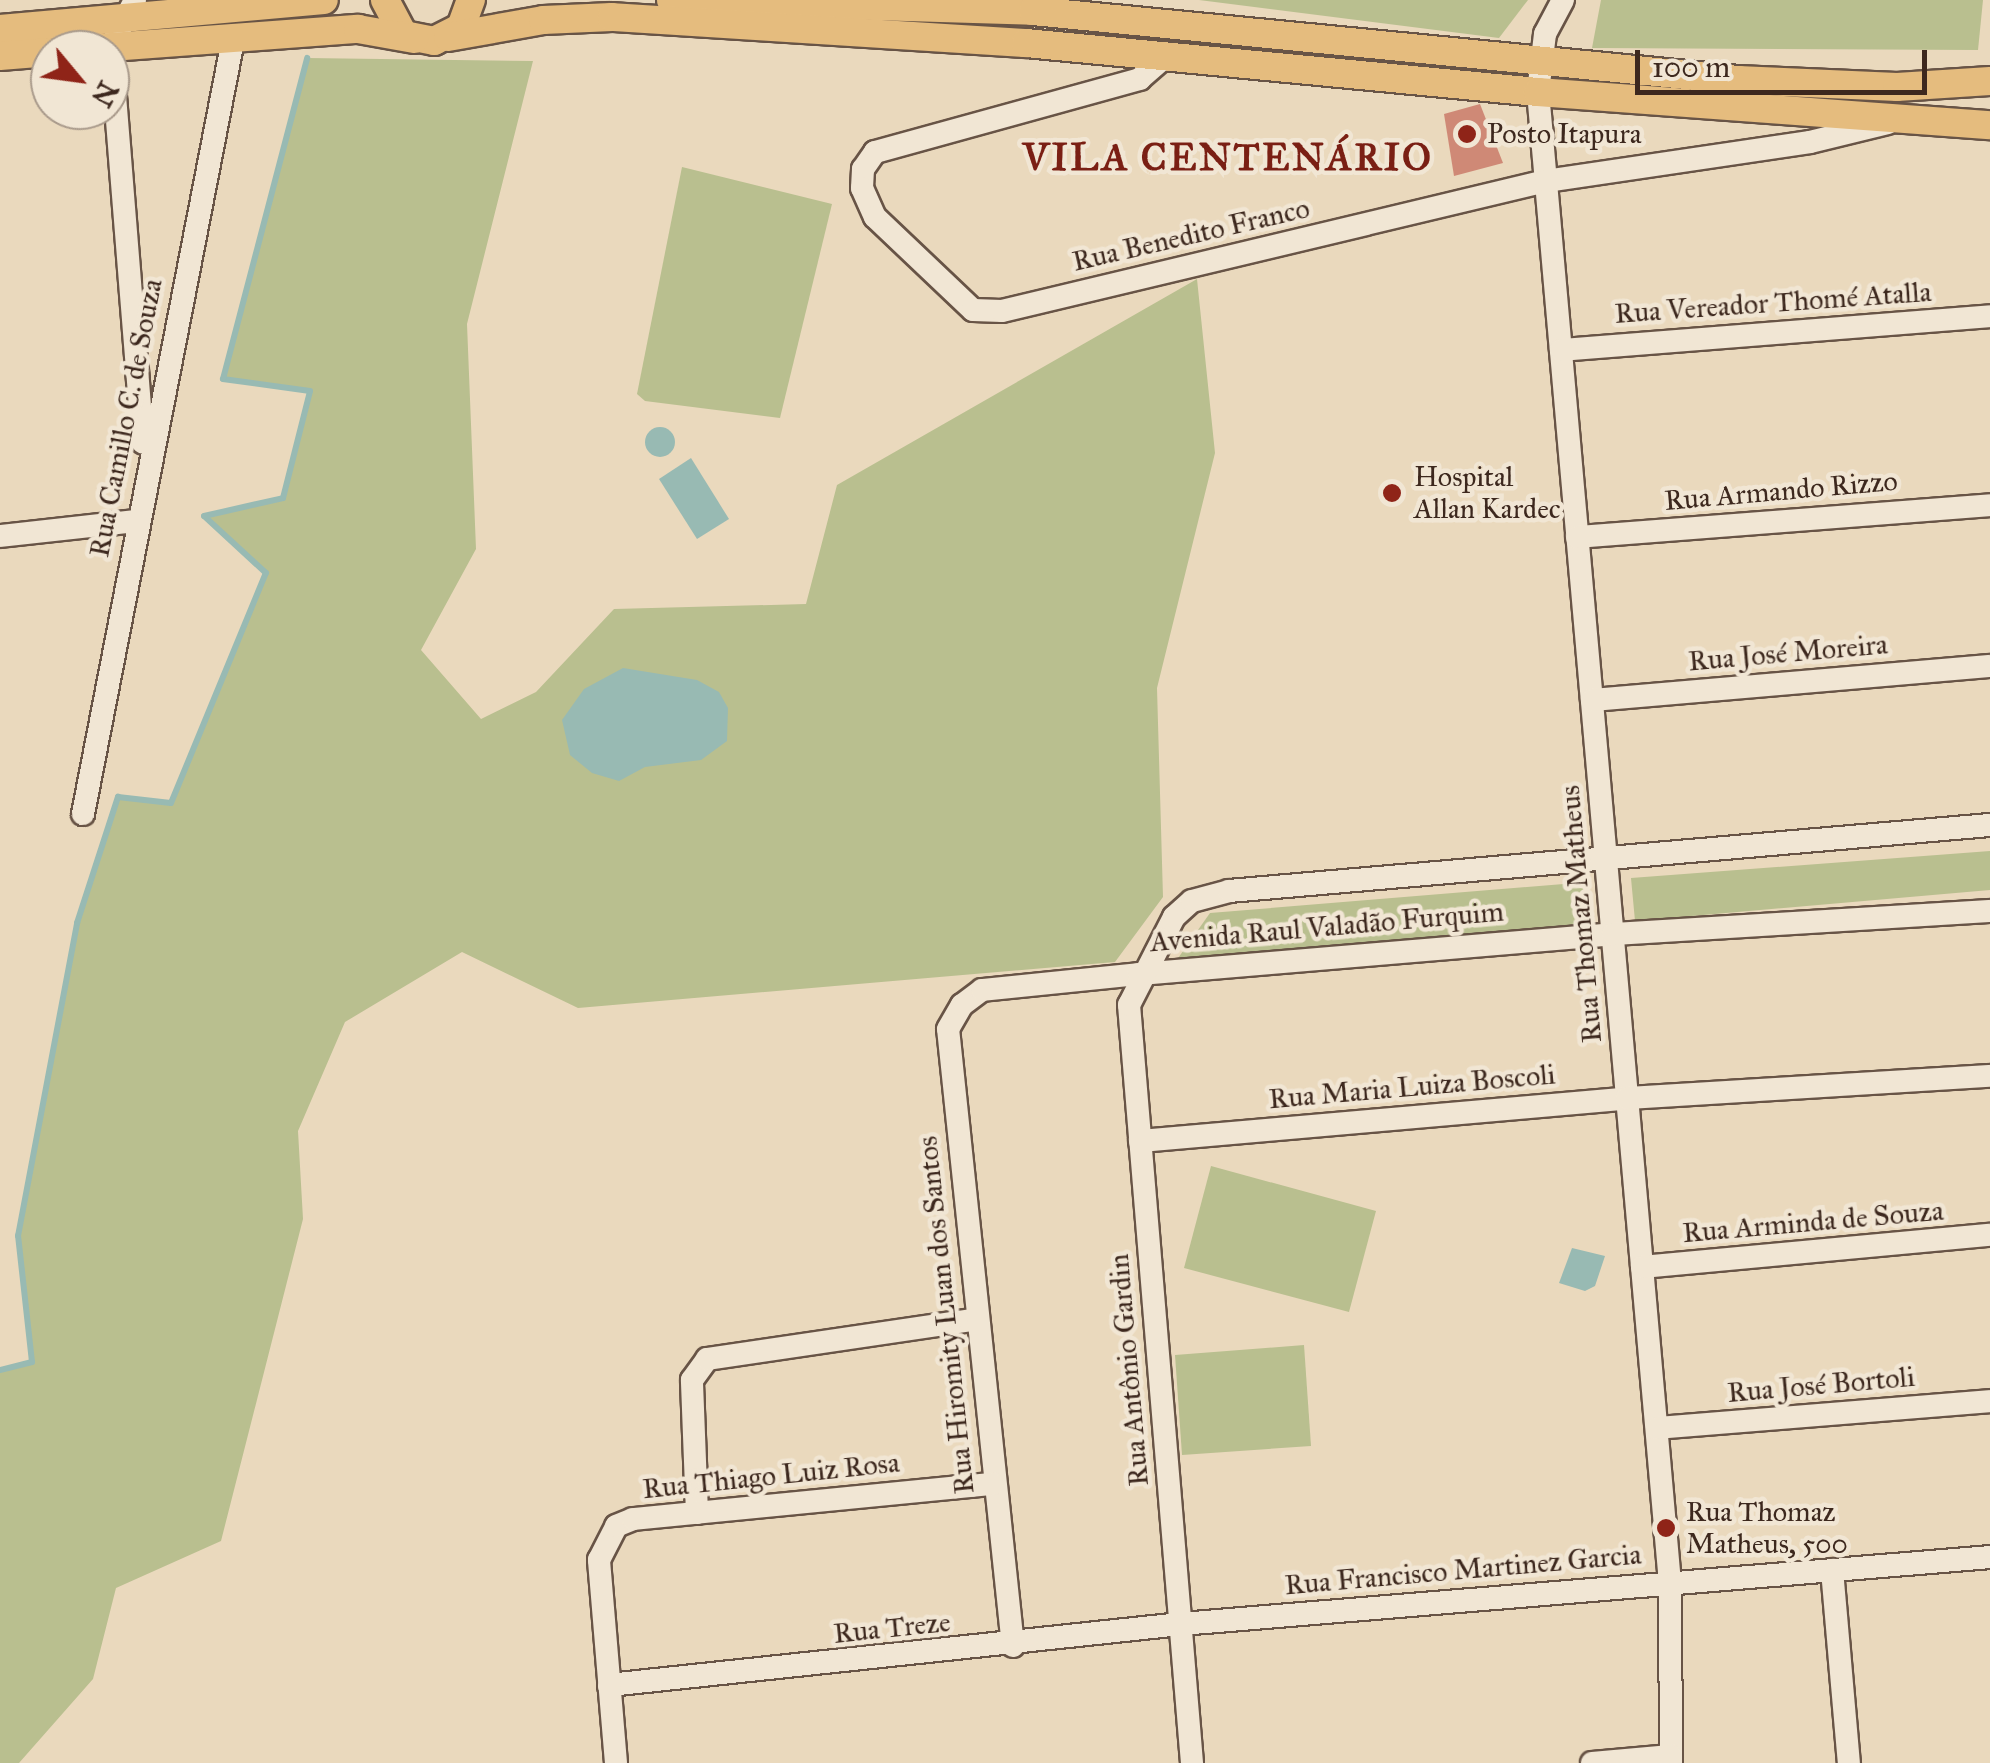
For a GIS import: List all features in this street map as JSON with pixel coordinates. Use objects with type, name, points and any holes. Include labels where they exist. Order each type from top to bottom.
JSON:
[{"type":"main road","points":[[0,29],[133,9],[324,0]]},
{"type":"main road","points":[[385,0],[393,24],[414,39]]},
{"type":"main road","points":[[448,37],[461,27],[472,0]]},
{"type":"main road","points":[[671,0],[1033,11],[1540,61],[1897,87],[1990,81]]},
{"type":"main road","points":[[130,44],[358,29],[414,39],[543,20],[612,17],[1166,56],[1538,92],[1894,121],[1990,125]]},
{"type":"main road","points":[[0,56],[30,54]]},
{"type":"main road","points":[[1894,121],[1897,87]]},
{"type":"street","name":"Rua Thomaz Matheus","points":[[1563,0],[1540,61],[1538,92],[1670,1583],[1671,1760]]},
{"type":"street","name":"Rua Camillo C. de Souza","points":[[82,814],[145,471],[234,35]]},
{"type":"street","name":"Rua Benedito Franco","points":[[1166,56],[1140,79],[875,152],[863,169],[862,188],[875,216],[973,310],[1002,311],[1546,181],[1810,142],[1894,121]]},
{"type":"street","points":[[119,130],[145,471]]},
{"type":"street","name":"Rua Vereador Thomé Atalla","points":[[1561,350],[1990,316]]},
{"type":"street","name":"Rua Armando Rizzo","points":[[1578,538],[1990,505]]},
{"type":"street","points":[[0,536],[136,520]]},
{"type":"street","name":"Rua José Moreira","points":[[1592,700],[1990,666]]},
{"type":"street","name":"Avenida Raul Valadão Furquim","points":[[1139,974],[1183,909],[1229,891],[1990,825]]},
{"type":"street","name":"Avenida Raul Valadão Furquim","points":[[1139,974],[1612,934],[1990,911]]},
{"type":"street","name":"Rua Hiromity Luan dos Santos","points":[[1013,1646],[992,1484],[948,1029],[962,1005],[982,990],[1139,974]]},
{"type":"street","name":"Rua Antônio Gardin","points":[[1139,974],[1128,1005],[1192,1763]]},
{"type":"street","name":"Rua Maria Luiza Boscoli","points":[[1140,1142],[1627,1098],[1990,1076]]},
{"type":"street","name":"Rua Arminda de Souza","points":[[1642,1268],[1990,1236]]},
{"type":"street","points":[[697,1513],[692,1380],[707,1359],[976,1320]]},
{"type":"street","name":"Rua José Bortoli","points":[[1657,1428],[1990,1401]]},
{"type":"street","name":"Rua Thiago Luiz Rosa","points":[[609,1686],[598,1560],[616,1526],[697,1513],[992,1484]]},
{"type":"street","name":"Rua Francisco Martinez Garcia","points":[[1180,1624],[1832,1570],[1990,1562]]},
{"type":"street","points":[[1832,1570],[1848,1763]]},
{"type":"street","name":"Rua Treze","points":[[609,1686],[1013,1646],[1180,1624]]},
{"type":"street","points":[[609,1686],[616,1763]]},
{"type":"street","points":[[1592,1763],[1671,1760]]},
{"type":"green space","points":[[1199,0],[1528,0],[1499,38]]},
{"type":"green space","points":[[1601,0],[1983,0],[1978,50],[1592,48]]},
{"type":"green space","points":[[307,58],[533,61],[467,324],[476,549],[421,650],[481,719],[536,692],[614,609],[806,604],[837,485],[1197,279],[1215,453],[1157,688],[1163,897],[1115,962],[578,1008],[462,952],[345,1022],[298,1131],[303,1219],[221,1541],[116,1588],[93,1679],[19,1763],[0,1763],[0,1370],[32,1362],[18,1236],[77,923],[118,797],[171,802],[266,573],[204,516],[283,498],[310,392],[223,379]]},
{"type":"green space","points":[[682,167],[832,204],[780,418],[645,401],[637,394]]},
{"type":"green space","points":[[1990,851],[1990,890],[1635,921],[1631,878]]},
{"type":"green space","points":[[1588,882],[1590,925],[1176,961],[1210,913]]},
{"type":"green space","points":[[1211,1166],[1376,1211],[1349,1312],[1184,1268]]},
{"type":"green space","points":[[1304,1345],[1311,1446],[1182,1455],[1175,1355]]},
{"type":"water","points":[[660,427],[671,431],[675,442],[671,453],[660,457],[649,453],[645,442],[649,431]]},
{"type":"water","points":[[691,458],[729,519],[697,539],[659,479]]},
{"type":"water","points":[[623,668],[697,680],[719,692],[728,708],[727,741],[701,760],[645,767],[619,781],[592,773],[570,755],[562,720],[584,689]]},
{"type":"water","points":[[1572,1248],[1605,1256],[1595,1286],[1585,1291],[1559,1283]]},
{"type":"building","points":[[1480,104],[1503,163],[1454,176],[1444,114]]},
{"type":"waterway","points":[[0,1370],[32,1362],[18,1236],[77,923],[118,797],[171,803],[266,573],[204,516],[283,498],[310,391],[223,379],[307,58]]},
{"type":"place","name":"Posto Itapura","points":[[1467,134]]},
{"type":"place","name":"Hospital Allan Kardec","points":[[1392,493]]},
{"type":"place","name":"Rua Thomaz Matheus, 500","points":[[1666,1528]]},
{"type":"district","name":"VILA CENTENÁRIO","points":[[1228,158]]}]
